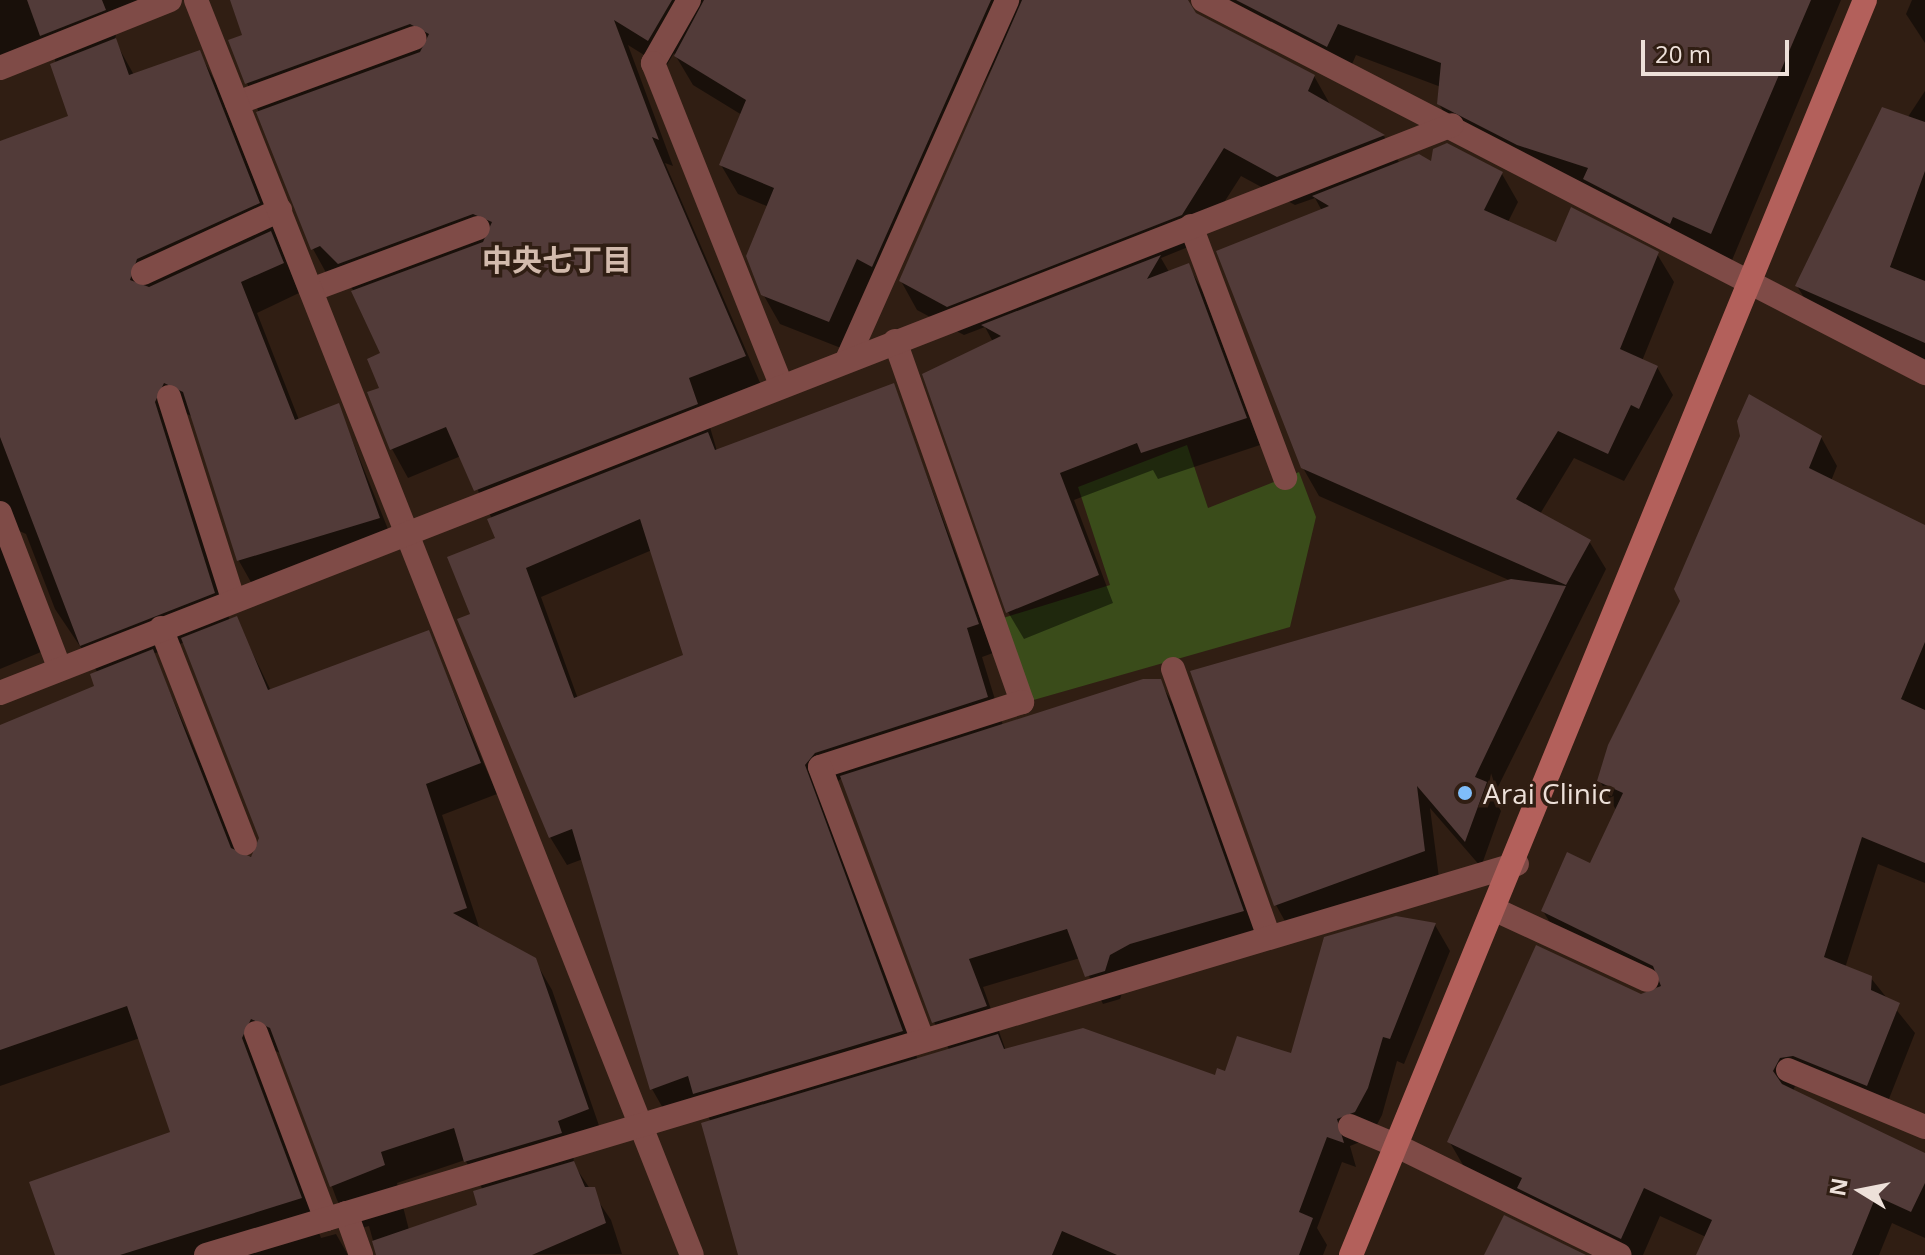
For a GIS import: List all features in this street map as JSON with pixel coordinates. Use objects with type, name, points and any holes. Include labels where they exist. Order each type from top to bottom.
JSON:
[{"type":"street","points":[[0,68],[170,0]]},
{"type":"street","points":[[196,0],[692,1255]]},
{"type":"street","points":[[689,0],[653,63],[781,385]]},
{"type":"street","points":[[847,360],[1007,0]]},
{"type":"street","points":[[1203,0],[1452,125],[1925,373]]},
{"type":"street","points":[[1351,1255],[1395,1145],[1498,911],[1748,280],[1865,0]]},
{"type":"street","points":[[237,103],[415,38]]},
{"type":"street","points":[[0,693],[406,529],[1452,125]]},
{"type":"street","points":[[143,273],[280,210]]},
{"type":"street","points":[[1191,226],[1285,478]]},
{"type":"street","points":[[311,290],[478,228]]},
{"type":"street","points":[[895,341],[1022,702],[820,767],[921,1036]]},
{"type":"street","points":[[169,397],[233,599]]},
{"type":"street","points":[[0,513],[60,669]]},
{"type":"street","points":[[161,628],[245,843]]},
{"type":"street","points":[[1173,669],[1268,934]]},
{"type":"street","points":[[206,1255],[642,1125],[921,1036],[1517,864]]},
{"type":"street","points":[[1498,911],[1647,980]]},
{"type":"street","points":[[256,1033],[336,1216],[361,1255]]},
{"type":"street","points":[[1788,1070],[1925,1127]]},
{"type":"street","points":[[1350,1126],[1620,1255]]},
{"type":"green space","points":[[1187,445],[1208,508],[1299,472],[1316,517],[1290,627],[1030,701],[1003,618],[1110,585],[1078,487]]},
{"type":"building","points":[[27,0],[102,0],[106,10],[40,36]]},
{"type":"building","points":[[230,0],[672,0],[648,41],[614,20],[659,140],[652,137],[746,356],[689,378],[698,404],[474,491],[446,427],[390,450],[367,392],[379,388],[367,359],[380,353],[351,291],[483,242],[492,222],[473,214],[338,264],[320,246],[311,250],[256,112],[420,52],[429,34],[410,24],[245,84],[228,40],[242,35]]},
{"type":"building","points":[[704,0],[991,0],[872,267],[857,259],[829,322],[761,295],[746,256],[774,188],[719,165],[746,100],[674,56]]},
{"type":"building","points":[[1022,0],[1188,0],[1196,13],[1315,75],[1308,91],[1385,135],[1277,177],[1224,148],[1182,215],[947,307],[899,281]]},
{"type":"building","points":[[1236,0],[1811,0],[1711,234],[1673,217],[1670,224],[1583,179],[1588,168],[1517,145],[1437,104],[1441,63],[1338,24],[1327,47]]},
{"type":"building","points":[[116,38],[129,75],[200,50],[260,203],[137,259],[130,280],[149,287],[271,231],[284,263],[241,282],[295,420],[339,403],[380,518],[237,561],[183,392],[164,383],[155,402],[215,593],[80,646],[0,437],[0,141],[68,116],[50,64]]},
{"type":"building","points":[[1882,107],[1925,122],[1925,171],[1890,267],[1925,281],[1925,343],[1795,286]]},
{"type":"building","points":[[1447,143],[1503,172],[1484,210],[1556,242],[1571,207],[1659,252],[1620,349],[1658,366],[1639,409],[1631,405],[1608,454],[1558,431],[1516,499],[1591,540],[1566,585],[1301,468],[1216,251],[1329,206],[1312,196],[1419,154],[1431,161],[1433,149]]},
{"type":"building","points":[[1161,255],[1147,279],[1189,263],[1247,418],[1141,453],[1137,443],[1060,473],[1099,575],[1006,613],[922,374],[1001,336],[981,325]]},
{"type":"building","points":[[894,383],[979,624],[967,628],[988,697],[815,753],[805,765],[903,1031],[693,1094],[688,1076],[650,1090],[572,829],[549,838],[457,619],[470,614],[447,557],[495,538],[487,519],[708,432],[715,450]],"holes":[[[640,519],[683,655],[574,698],[526,568]]]},
{"type":"building","points":[[1749,394],[1822,436],[1809,468],[1925,525],[1925,642],[1901,699],[1925,710],[1925,863],[1862,837],[1824,957],[1872,976],[1871,990],[1900,1003],[1867,1086],[1793,1056],[1780,1058],[1773,1071],[1782,1084],[1925,1153],[1925,1183],[1911,1212],[1876,1196],[1852,1255],[1696,1255],[1712,1220],[1644,1188],[1621,1239],[1517,1188],[1522,1178],[1447,1142],[1536,945],[1641,994],[1661,986],[1653,966],[1541,911],[1567,852],[1590,863],[1623,793],[1597,781],[1608,745],[1680,601],[1674,589],[1740,436],[1737,421]]},
{"type":"building","points":[[1511,579],[1566,586],[1475,777],[1487,782],[1465,842],[1417,786],[1425,851],[1274,906],[1190,671]]},
{"type":"building","points":[[237,616],[268,690],[429,630],[481,763],[426,784],[467,908],[453,913],[536,958],[589,1109],[558,1121],[562,1133],[464,1162],[454,1128],[381,1152],[385,1165],[330,1187],[270,1028],[251,1019],[242,1038],[302,1198],[120,1255],[55,1255],[29,1182],[170,1132],[127,1006],[0,1050],[0,725],[94,686],[90,674],[153,649],[231,848],[251,857],[259,838],[181,638]]},
{"type":"building","points":[[1143,679],[1161,679],[1244,911],[1130,944],[1110,955],[1105,971],[1085,977],[1067,929],[969,959],[987,1006],[932,1023],[840,776]]},
{"type":"building","points":[[1396,916],[1436,923],[1390,1039],[1383,1037],[1368,1088],[1355,1112],[1337,1119],[1344,1143],[1327,1137],[1299,1212],[1313,1218],[1299,1255],[1117,1255],[1062,1231],[1052,1255],[738,1255],[701,1123],[998,1034],[1004,1049],[1083,1028],[1215,1075],[1217,1068],[1225,1071],[1237,1036],[1291,1053],[1324,937]]},
{"type":"building","points":[[574,1161],[585,1187],[595,1187],[606,1223],[532,1255],[376,1255],[372,1241],[477,1205],[473,1191]]},
{"type":"building","points":[[1504,1215],[1586,1255],[1484,1255]]},
{"type":"place","name":"Arai Clinic","points":[[1465,793]]},
{"type":"district","name":"中央七丁目","points":[[557,260]]}]
